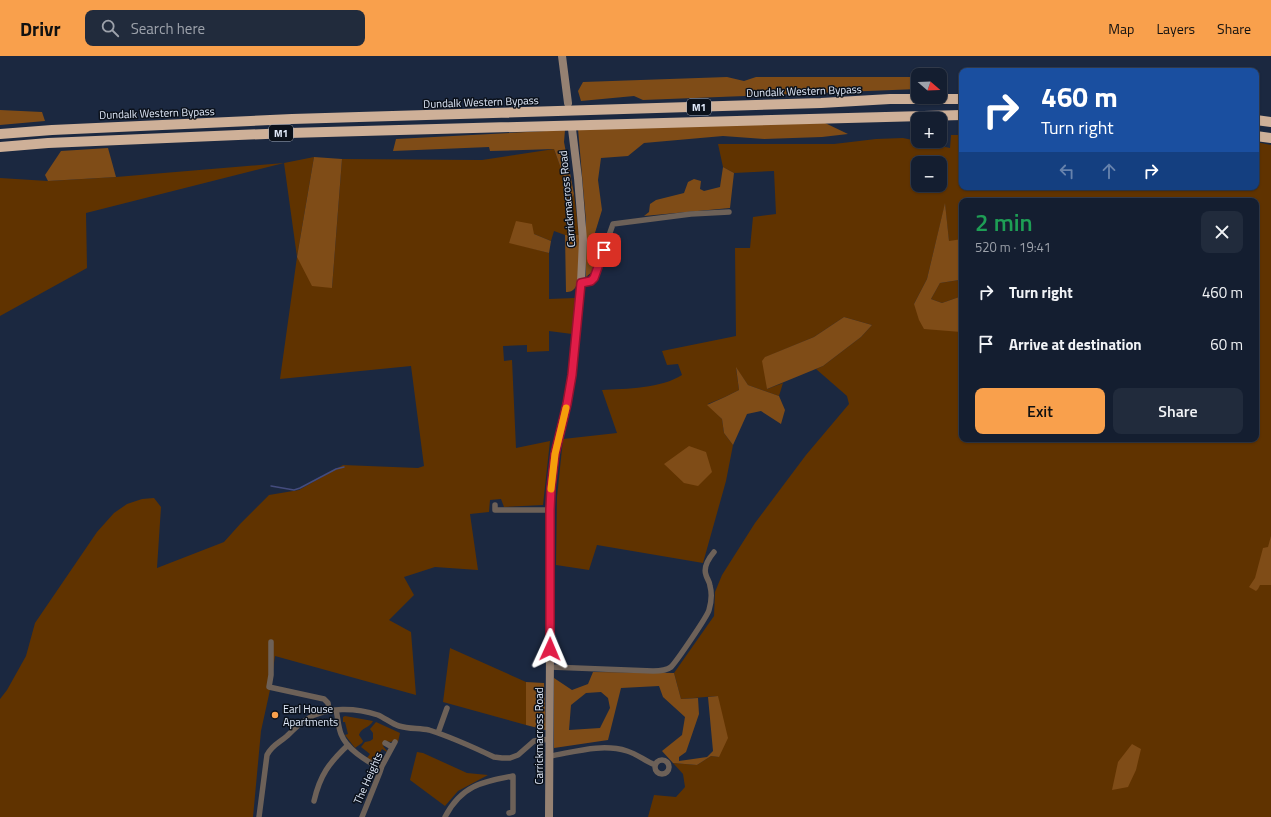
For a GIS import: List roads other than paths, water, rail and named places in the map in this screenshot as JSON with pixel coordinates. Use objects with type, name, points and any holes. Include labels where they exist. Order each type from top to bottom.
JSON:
[{"type":"highway","name":"Dundalk Western Bypass","points":[[0,134],[52,130],[565,107],[578,110],[821,103],[890,99],[959,99]]},
{"type":"highway","name":"M1","points":[[0,147],[48,143],[288,133],[571,127],[959,115]]},
{"type":"highway","points":[[1259,120],[1271,122]]},
{"type":"highway","points":[[1259,136],[1271,138]]},
{"type":"main road","points":[[562,56],[565,107]]},
{"type":"main road","name":"Carrickmacross Road","points":[[549,817],[551,488],[555,454],[567,404],[572,375],[581,283],[583,240],[578,178],[571,127]]},
{"type":"street","points":[[581,283],[591,281],[594,278],[613,224],[691,214],[729,212]]},
{"type":"street","points":[[495,505],[495,510],[550,510]]},
{"type":"street","points":[[550,667],[653,671],[663,670],[670,667],[678,658],[709,612],[711,593],[710,584],[705,574],[705,569],[714,552]]},
{"type":"street","points":[[271,642],[271,675],[269,687],[324,699],[328,702],[329,710]]},
{"type":"street","points":[[438,733],[447,708]]},
{"type":"street","points":[[259,817],[267,755],[272,747],[308,718],[329,710],[352,710],[369,713],[386,718],[399,726],[417,728],[438,733],[502,758],[510,758],[518,755],[534,741],[550,739]]},
{"type":"street","points":[[336,710],[342,736],[348,745],[366,760],[381,768]]},
{"type":"street","name":"The Heights","points":[[362,817],[381,768],[394,744],[385,743]]},
{"type":"street","points":[[314,801],[322,775],[348,745]]},
{"type":"street","points":[[550,756],[596,748],[611,749],[627,751],[655,765]]},
{"type":"street","points":[[445,817],[454,802],[461,795],[474,787],[485,781],[513,776],[513,812],[509,813]]},
{"type":"waterway","points":[[271,486],[294,490],[336,469],[344,467]]},
{"type":"place","name":"Earl House Apartments","points":[[275,715]]}]
